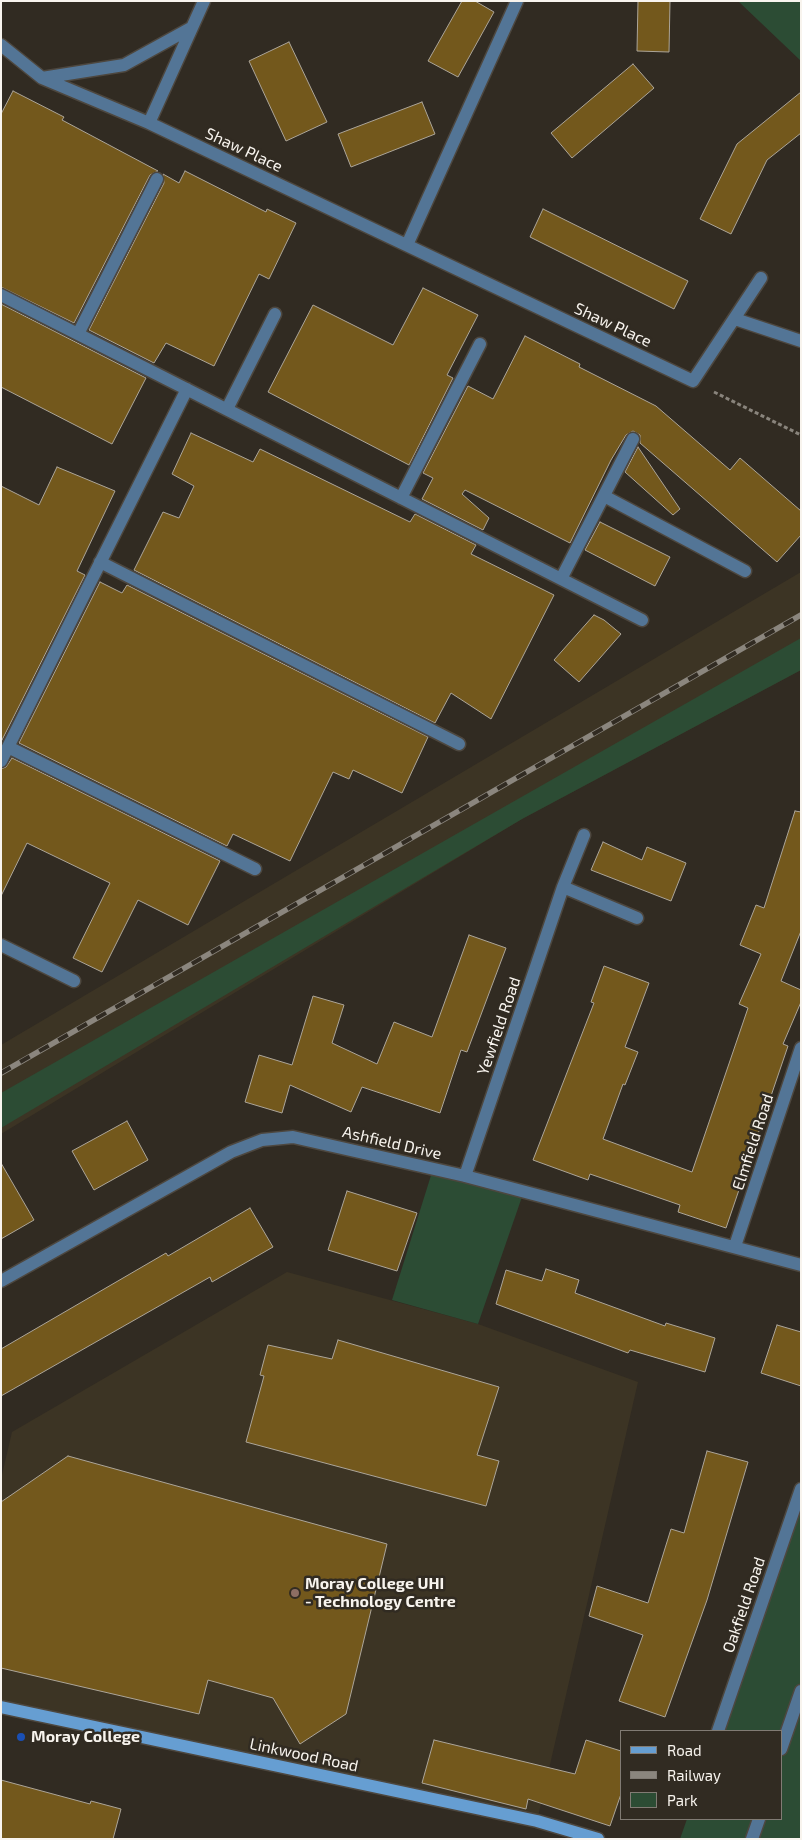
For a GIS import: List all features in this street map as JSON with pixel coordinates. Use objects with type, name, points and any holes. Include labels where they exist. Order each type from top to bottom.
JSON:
[{"type":"street","points":[[149,123],[204,1]]},
{"type":"street","points":[[406,245],[517,1]]},
{"type":"street","points":[[42,78],[124,65],[191,28]]},
{"type":"street","name":"Shaw Place","points":[[1,45],[42,78],[149,123],[693,381]]},
{"type":"street","points":[[78,334],[157,179]]},
{"type":"street","points":[[693,381],[761,278]]},
{"type":"street","points":[[1,295],[642,620]]},
{"type":"street","points":[[227,409],[275,314]]},
{"type":"street","points":[[735,319],[801,341]]},
{"type":"street","points":[[401,498],[480,344]]},
{"type":"street","points":[[1,761],[187,389]]},
{"type":"street","points":[[561,579],[633,439]]},
{"type":"street","points":[[604,496],[745,570]]},
{"type":"street","points":[[100,562],[459,744]]},
{"type":"street","points":[[8,747],[255,869]]},
{"type":"street","name":"Yewfield Road","points":[[465,1176],[563,887],[584,835]]},
{"type":"street","points":[[563,887],[637,918]]},
{"type":"street","points":[[1,945],[74,981]]},
{"type":"street","name":"Elmfield Road","points":[[736,1246],[801,1048]]},
{"type":"street","name":"Ashfield Drive","points":[[1,1281],[232,1152],[262,1140],[293,1136],[465,1176],[736,1246],[801,1265]]},
{"type":"street","name":"Oakfield Road","points":[[718,1730],[801,1489]]},
{"type":"street","points":[[782,1746],[801,1690]]},
{"type":"street","name":"Linkwood Road","points":[[1,1706],[537,1821],[598,1839]]},
{"type":"street","points":[[752,1839],[758,1820]]},
{"type":"path","points":[[693,381],[801,435]]},
{"type":"shaded area","points":[[801,572],[801,670],[522,819],[1,1134],[1,1045]]},
{"type":"shaded area","name":"Moray College UHI - Technology Centre","points":[[287,1272],[478,1324],[638,1382],[537,1821],[1,1707],[1,1479],[12,1432]]},
{"type":"green space","points":[[738,1],[801,1],[801,61]]},
{"type":"green space","points":[[801,638],[801,670],[522,819],[1,1128],[1,1093]]},
{"type":"green space","points":[[433,1169],[524,1191],[478,1324],[392,1300]]},
{"type":"green space","points":[[801,1489],[801,1839],[680,1839],[687,1820],[782,1820],[782,1730],[718,1730]]},
{"type":"building","points":[[462,1],[475,1],[494,12],[458,77],[428,61]]},
{"type":"building","points":[[638,1],[670,1],[669,52],[637,51]]},
{"type":"building","points":[[289,42],[327,122],[286,141],[249,61]]},
{"type":"building","points":[[633,64],[654,88],[572,158],[551,133]]},
{"type":"building","points":[[13,91],[64,117],[62,120],[158,171],[150,175],[74,323],[1,287],[1,114]]},
{"type":"building","points":[[801,92],[801,133],[767,160],[731,234],[700,219],[737,144]]},
{"type":"building","points":[[422,102],[435,134],[351,167],[338,134]]},
{"type":"building","points":[[185,171],[266,212],[267,209],[296,223],[269,279],[259,274],[214,366],[166,343],[154,363],[89,330],[164,183],[163,174],[179,183]]},
{"type":"building","points":[[543,209],[688,281],[674,309],[530,237]]},
{"type":"building","points":[[423,288],[478,315],[447,375],[453,378],[409,465],[268,392],[313,305],[393,345]]},
{"type":"building","points":[[1,304],[146,378],[112,444],[1,387]]},
{"type":"building","points":[[525,336],[580,364],[579,367],[656,406],[730,470],[740,458],[801,511],[801,535],[777,562],[640,443],[640,435],[633,431],[626,435],[611,460],[570,543],[465,490],[462,494],[489,518],[483,530],[422,499],[433,478],[423,473],[468,386],[493,399]]},
{"type":"building","points":[[191,433],[253,462],[260,449],[410,522],[415,514],[476,545],[471,554],[554,595],[491,719],[451,693],[435,723],[134,570],[163,512],[179,518],[194,486],[172,474]]},
{"type":"building","points":[[638,447],[680,509],[673,515],[625,472]]},
{"type":"building","points":[[57,467],[115,491],[77,571],[85,575],[1,742],[1,486],[39,505]]},
{"type":"building","points":[[600,522],[670,557],[655,586],[585,550]]},
{"type":"building","points":[[100,582],[122,593],[127,585],[428,737],[402,793],[353,770],[349,779],[333,772],[290,861],[233,834],[227,846],[19,743]]},
{"type":"building","points":[[594,615],[604,620],[621,634],[579,682],[554,660]]},
{"type":"building","points":[[12,758],[220,861],[188,925],[138,900],[102,972],[73,958],[110,883],[27,843],[1,896],[1,769],[6,767]]},
{"type":"building","points":[[795,811],[801,812],[801,931],[781,981],[801,990],[801,1002],[783,1044],[788,1046],[726,1228],[678,1212],[680,1205],[590,1174],[588,1180],[533,1160],[594,1003],[591,1002],[604,966],[649,983],[625,1047],[638,1052],[625,1085],[623,1084],[603,1139],[692,1172],[748,1008],[739,1004],[761,954],[740,945],[756,905],[764,908]]},
{"type":"building","points":[[603,842],[642,860],[647,847],[686,863],[671,901],[591,870]]},
{"type":"building","points":[[469,935],[506,948],[467,1052],[461,1050],[440,1113],[362,1087],[351,1112],[290,1085],[282,1113],[245,1102],[259,1055],[292,1065],[313,996],[344,1005],[332,1043],[377,1064],[394,1022],[432,1037]]},
{"type":"building","points":[[127,1121],[148,1160],[94,1190],[72,1151]]},
{"type":"building","points":[[1,1163],[34,1220],[1,1239]]},
{"type":"building","points":[[347,1191],[417,1213],[397,1271],[328,1250]]},
{"type":"building","points":[[250,1208],[273,1247],[212,1282],[210,1277],[1,1396],[1,1349],[166,1253],[168,1256]]},
{"type":"building","points":[[546,1269],[579,1280],[575,1293],[665,1326],[666,1323],[715,1338],[705,1372],[630,1350],[628,1353],[496,1304],[506,1270],[542,1281]]},
{"type":"building","points":[[777,1325],[801,1332],[801,1386],[761,1373]]},
{"type":"building","points":[[338,1340],[499,1387],[477,1455],[499,1461],[486,1506],[246,1442],[264,1376],[260,1375],[268,1345],[332,1359]]},
{"type":"building","points":[[707,1451],[748,1462],[707,1600],[665,1717],[619,1701],[643,1635],[589,1616],[597,1586],[648,1603],[671,1529],[684,1533]]},
{"type":"building","points":[[68,1456],[387,1544],[346,1714],[300,1744],[273,1698],[208,1680],[199,1714],[1,1668],[1,1502]]},
{"type":"building","points":[[434,1740],[575,1774],[586,1740],[620,1751],[620,1797],[610,1826],[528,1799],[526,1809],[422,1783]]},
{"type":"building","points":[[1,1780],[90,1804],[91,1801],[121,1809],[113,1839],[1,1839]]},
{"type":"railway","points":[[1,1073],[801,615]]},
{"type":"place","name":"Moray College UHI - Technology Centre","points":[[295,1593]]},
{"type":"place","name":"Moray College","points":[[21,1737]]}]
